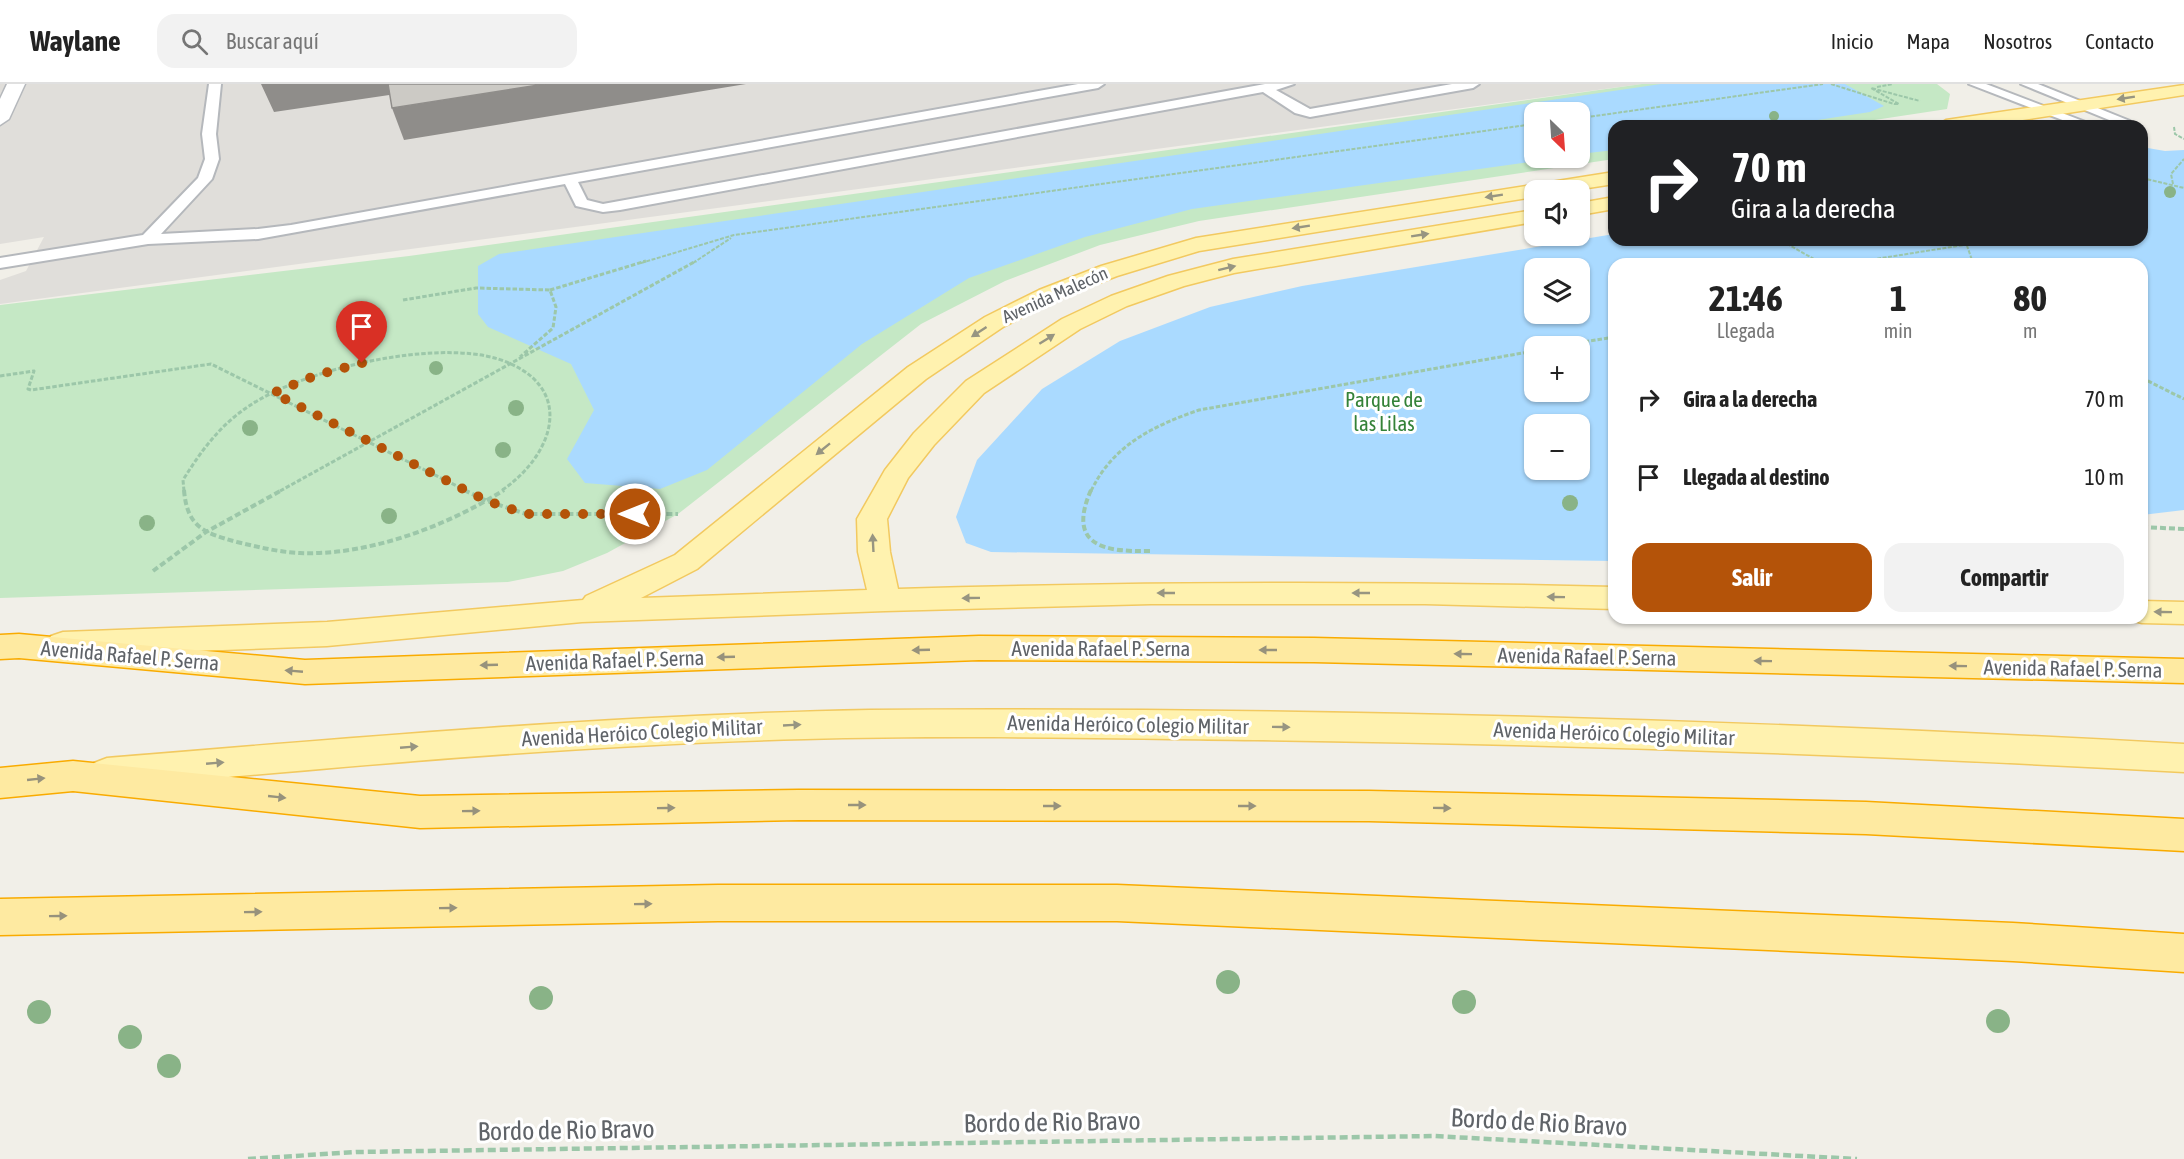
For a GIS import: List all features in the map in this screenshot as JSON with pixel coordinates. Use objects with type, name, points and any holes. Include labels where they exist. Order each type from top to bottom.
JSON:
[{"type":"highway","name":"Avenida Rafael P. Serna","points":[[9,646],[305,672],[980,648],[1314,650],[2184,671]]},
{"type":"highway","points":[[0,783],[73,776],[420,812],[799,805],[1369,806],[1866,818],[2184,835]]},
{"type":"highway","points":[[0,917],[717,903],[1117,903],[2013,942],[2184,953]]},
{"type":"main road","points":[[1985,120],[2184,90]]},
{"type":"main road","points":[[2129,120],[2144,117]]},
{"type":"main road","name":"Avenida Malecón","points":[[582,611],[659,577],[686,562],[917,373],[994,322],[1047,295],[1109,271],[1196,245],[1608,179]]},
{"type":"main road","points":[[1590,207],[1608,204]]},
{"type":"main road","name":"Avenida Malecón","points":[[885,600],[874,552],[872,519],[896,476],[924,439],[975,387],[1071,324],[1119,301],[1176,281],[1233,266],[1524,218]]},
{"type":"main road","points":[[9,646],[327,634],[582,611],[885,600],[1151,593],[1425,593],[1608,598]]},
{"type":"main road","points":[[2148,612],[2184,613]]},
{"type":"main road","name":"Avenida Heróico Colegio Militar","points":[[73,776],[484,741],[804,725],[1087,724],[1489,730],[1958,745],[2184,758]]},
{"type":"street","points":[[0,120],[16,84]]},
{"type":"lane","points":[[148,239],[205,179],[212,159],[209,134],[215,84]]},
{"type":"lane","points":[[0,262],[148,239],[258,234],[291,230],[1098,84]]},
{"type":"lane","points":[[570,179],[581,203],[603,208],[620,206],[1288,84]]},
{"type":"lane","points":[[1265,88],[1299,110],[1310,113],[1473,84]]},
{"type":"lane","points":[[1975,84],[2076,120]]},
{"type":"lane","points":[[2027,84],[2122,120]]},
{"type":"path","points":[[1590,117],[1823,84]]},
{"type":"path","points":[[1831,84],[1870,95],[1890,105],[1899,104],[1871,90],[1893,84]]},
{"type":"path","points":[[1876,87],[1903,100],[1927,101]]},
{"type":"path","points":[[403,300],[465,288],[498,286],[550,290],[734,235],[1524,125]]},
{"type":"path","points":[[2175,134],[2184,139]]},
{"type":"path","points":[[2173,184],[2171,174],[2184,159]]},
{"type":"path","points":[[2148,179],[2184,188]]},
{"type":"path","points":[[153,571],[206,532],[370,444],[713,252],[734,235]]},
{"type":"path","points":[[1789,246],[1812,258]]},
{"type":"path","points":[[1876,258],[1942,246]]},
{"type":"path","points":[[513,363],[553,328],[556,307],[550,290]]},
{"type":"path","points":[[1590,341],[1608,339]]},
{"type":"path","points":[[1092,540],[1085,530],[1084,507],[1096,480],[1125,447],[1148,430],[1173,418],[1200,410],[1524,353]]},
{"type":"path","points":[[415,354],[471,354],[513,363],[533,375],[549,395],[554,416],[546,441],[524,472],[487,501],[415,534],[352,550],[293,552],[258,548],[206,532],[189,516],[183,480],[200,451],[232,418],[273,393],[317,375],[362,363],[415,354]]},
{"type":"path","points":[[0,376],[34,371],[28,389],[31,390],[211,364],[487,501],[526,514],[684,513]]},
{"type":"path","points":[[2148,381],[2184,399]]},
{"type":"path","points":[[2148,527],[2184,529]]},
{"type":"path","name":"Bordo de Rio Bravo","points":[[248,1159],[368,1152],[1434,1136],[1857,1159]]},
{"type":"shaded area","points":[[0,84],[1642,84],[0,304],[0,280],[26,271],[44,237],[0,244]]},
{"type":"green space","points":[[1642,84],[1937,84],[1950,94],[1947,109],[1875,120],[1608,120],[1608,160],[1590,163],[1590,102],[1524,102],[1524,168],[1554,168],[1199,221],[1100,245],[1005,281],[921,324],[678,514],[607,553],[563,571],[508,582],[0,598],[0,305],[409,256]]},
{"type":"water","points":[[1661,84],[1845,84],[1884,106],[1870,112],[1817,120],[1608,120],[1608,151],[1590,153],[1590,102],[1538,102]]},
{"type":"water","points":[[1524,104],[1524,163],[1192,209],[1085,237],[969,278],[862,344],[707,470],[660,489],[585,483],[567,459],[594,410],[571,364],[488,327],[478,314],[478,266],[499,254]]},
{"type":"water","name":"Parque de las Lilas","points":[[2148,148],[2165,151],[2184,150],[2184,510],[2148,514],[2148,258],[1608,258],[1608,561],[991,552],[966,543],[956,517],[977,460],[1042,389],[1120,341],[1210,307],[1302,286],[1542,246],[1590,246],[1590,238],[1608,235],[1608,246],[2148,246]]},
{"type":"building","points":[[388,84],[545,84],[392,108]]},
{"type":"route","points":[[362,363],[317,375],[273,393],[370,444],[487,501],[516,512],[526,514],[635,514]]}]
